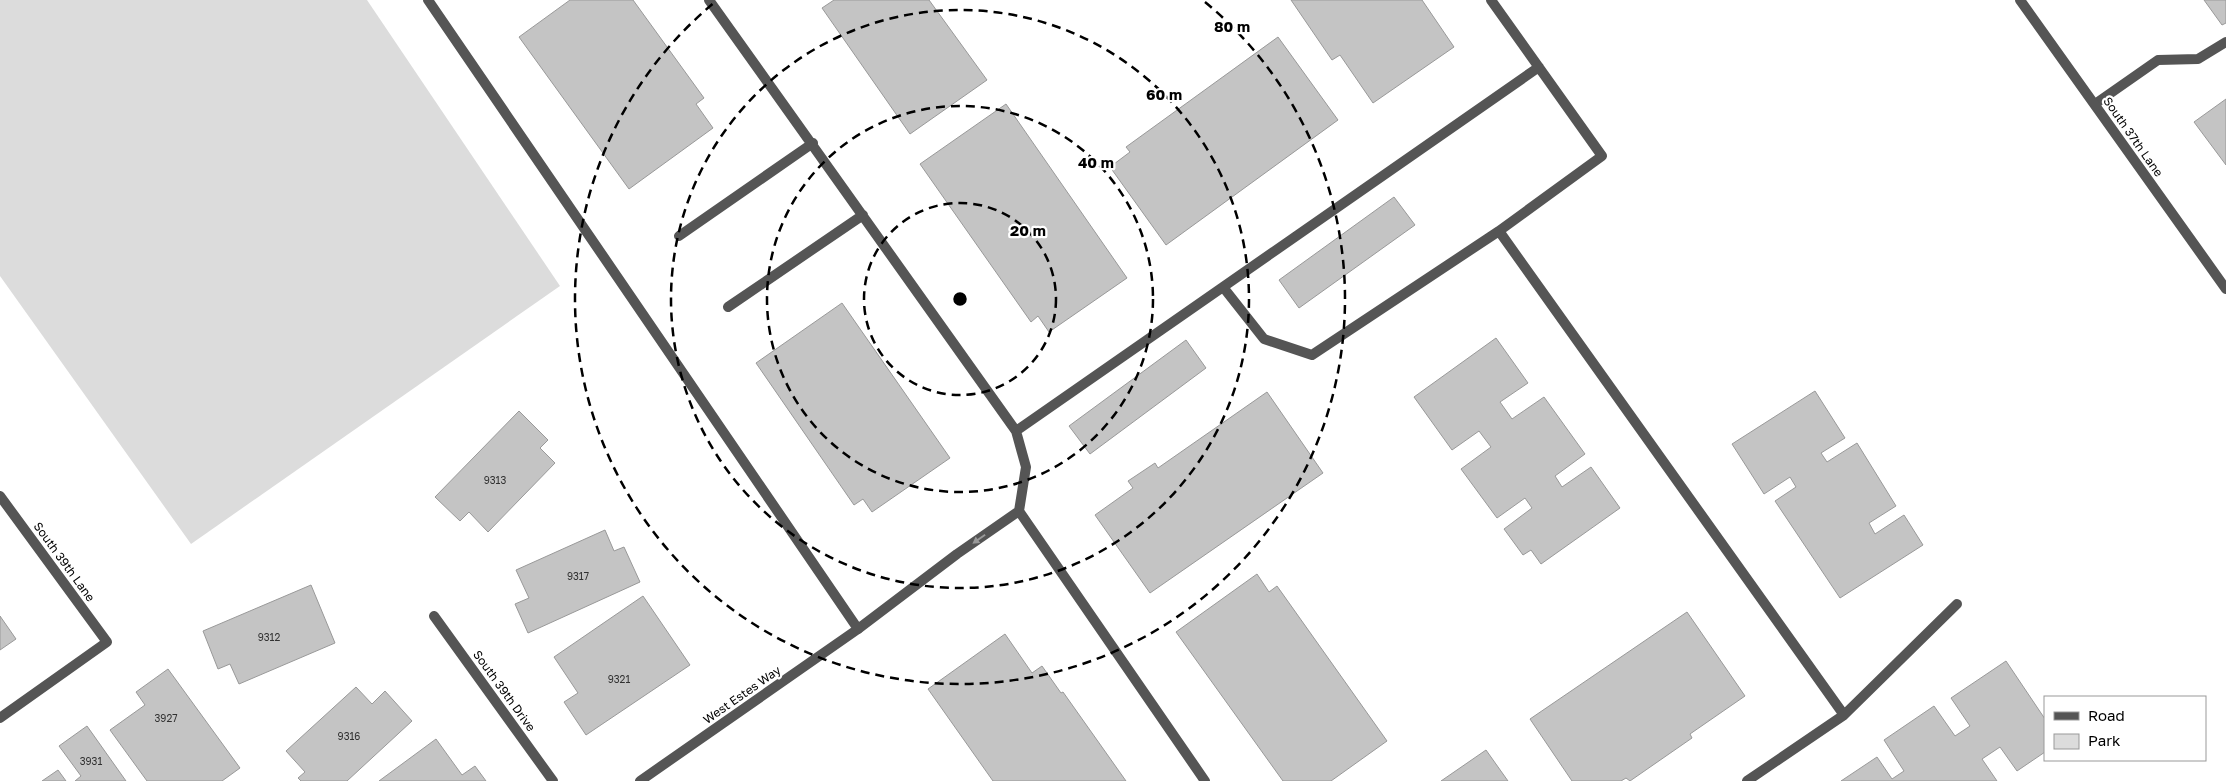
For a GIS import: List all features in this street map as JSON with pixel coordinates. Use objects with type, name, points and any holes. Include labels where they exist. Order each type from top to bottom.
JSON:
[{"type":"street","points":[[428,0],[858,629]]},
{"type":"street","points":[[709,0],[813,143],[1016,431],[1026,467],[1019,511],[1205,781]]},
{"type":"street","points":[[1223,287],[1264,339],[1312,355],[1499,231],[1602,156],[1491,0]]},
{"type":"street","name":"South 37th Lane","points":[[2020,0],[2226,289]]},
{"type":"street","points":[[2095,104],[2158,60],[2198,59],[2226,42]]},
{"type":"street","points":[[1016,431],[1539,67]]},
{"type":"street","points":[[679,236],[813,143]]},
{"type":"street","points":[[728,307],[863,215]]},
{"type":"street","points":[[1499,231],[1844,715]]},
{"type":"street","name":"South 39th Lane","points":[[0,496],[107,642],[0,718]]},
{"type":"street","name":"West Estes Way","points":[[640,781],[858,629],[957,554],[1019,511]]},
{"type":"street","points":[[1747,781],[1844,715],[1957,604]]},
{"type":"street","name":"South 39th Drive","points":[[434,616],[553,781]]},
{"type":"green space","points":[[0,0],[367,0],[560,286],[191,544],[0,276]]},
{"type":"building","points":[[570,0],[633,0],[704,98],[696,104],[713,128],[629,189],[519,37]]},
{"type":"building","points":[[834,0],[929,0],[987,80],[910,134],[822,8]]},
{"type":"building","points":[[1291,0],[1422,0],[1454,47],[1373,103],[1340,55],[1332,60]]},
{"type":"building","points":[[2204,0],[2226,0],[2226,23],[2222,25]]},
{"type":"building","points":[[1278,37],[1338,120],[1166,245],[1110,167],[1130,152],[1126,147]]},
{"type":"building","points":[[2226,99],[2226,165],[2194,122]]},
{"type":"building","points":[[1006,104],[1127,278],[1049,332],[1038,316],[1031,322],[920,164]]},
{"type":"building","points":[[1394,197],[1415,225],[1299,308],[1279,280]]},
{"type":"building","points":[[842,303],[950,458],[872,512],[863,499],[854,505],[756,363]]},
{"type":"building","points":[[1496,338],[1528,383],[1500,402],[1512,419],[1544,397],[1585,454],[1555,476],[1562,487],[1591,467],[1620,508],[1541,564],[1531,550],[1523,555],[1504,529],[1532,508],[1525,498],[1497,518],[1461,469],[1491,447],[1479,431],[1452,450],[1414,397]]},
{"type":"building","points":[[1186,340],[1206,368],[1090,454],[1069,426]]},
{"type":"building","points":[[1815,391],[1845,438],[1821,453],[1827,462],[1857,443],[1896,506],[1869,523],[1875,534],[1904,515],[1923,545],[1840,598],[1775,501],[1796,487],[1790,477],[1764,494],[1732,444]]},
{"type":"building","points":[[1267,392],[1323,473],[1150,593],[1095,515],[1133,488],[1128,481],[1155,463],[1158,468]]},
{"type":"building","points":[[519,411],[548,440],[540,448],[555,463],[488,532],[469,512],[460,521],[435,497]]},
{"type":"building","points":[[605,530],[614,551],[624,547],[640,582],[528,633],[515,604],[529,598],[516,570]]},
{"type":"building","points":[[1257,574],[1269,592],[1277,586],[1387,741],[1331,781],[1283,781],[1176,632]]},
{"type":"building","points":[[311,585],[335,643],[239,684],[230,664],[218,669],[203,631]]},
{"type":"building","points":[[643,596],[690,665],[586,735],[564,702],[578,693],[554,657]]},
{"type":"building","points":[[1687,612],[1745,696],[1690,734],[1692,738],[1630,781],[1626,778],[1621,781],[1572,781],[1530,719]]},
{"type":"building","points":[[0,616],[16,639],[0,650]]},
{"type":"building","points":[[1005,634],[1032,673],[1042,666],[1061,693],[1063,692],[1126,781],[993,781],[928,689]]},
{"type":"building","points":[[2006,661],[2044,718],[2044,753],[2017,771],[2000,747],[1982,759],[1997,781],[1841,781],[1877,757],[1892,779],[1904,771],[1884,740],[1934,706],[1955,736],[1970,726],[1951,698]]},
{"type":"building","points":[[168,669],[240,768],[222,781],[147,781],[110,730],[145,705],[136,692]]},
{"type":"building","points":[[356,687],[372,704],[385,691],[412,721],[347,781],[301,781],[298,778],[305,772],[286,751]]},
{"type":"building","points":[[87,726],[126,781],[75,781],[81,776],[59,746]]},
{"type":"building","points":[[436,739],[462,775],[475,766],[486,781],[379,781]]},
{"type":"building","points":[[1486,750],[1508,781],[1441,781]]},
{"type":"building","points":[[58,770],[66,781],[42,781]]}]
